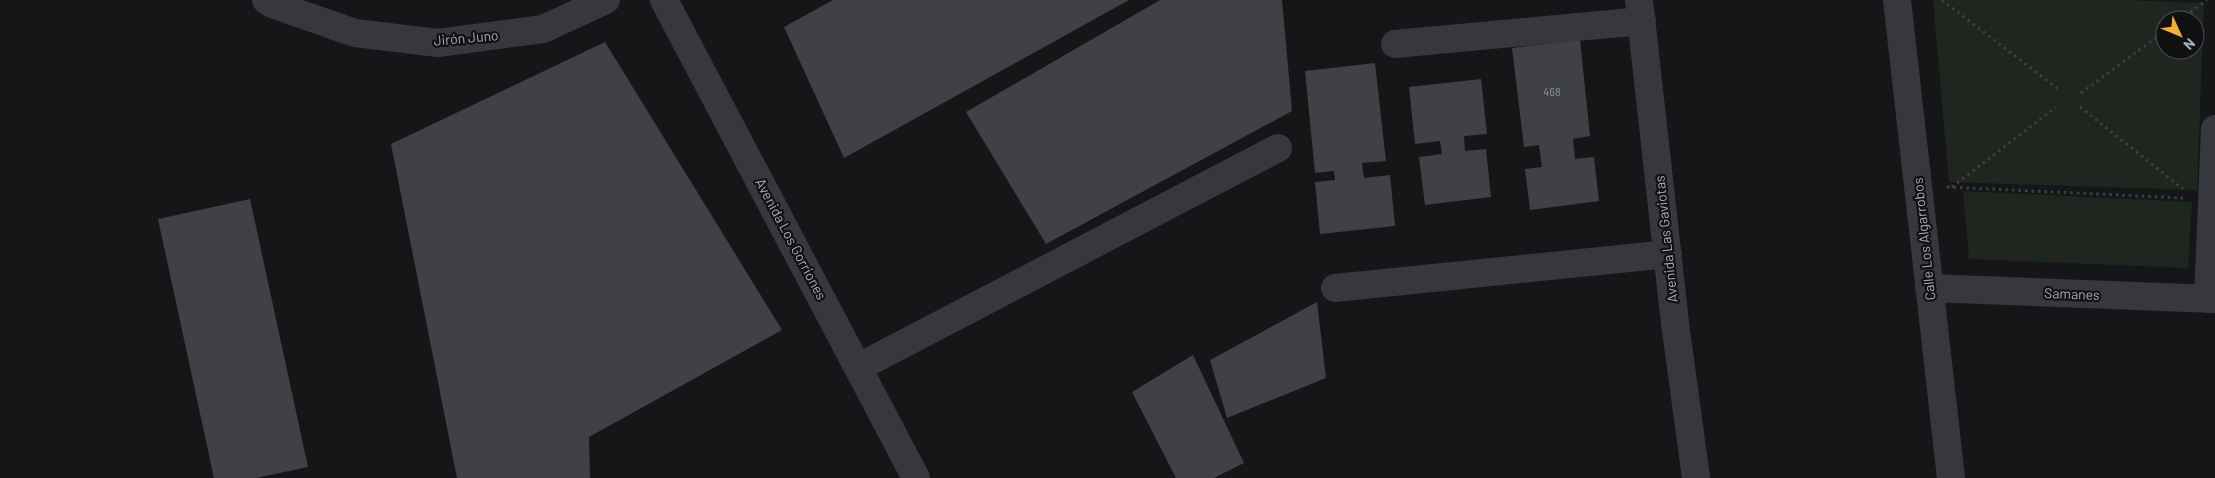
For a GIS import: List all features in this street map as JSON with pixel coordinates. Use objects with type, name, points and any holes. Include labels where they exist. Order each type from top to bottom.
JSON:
[{"type":"street","name":"Jirón Juno","points":[[266,0],[272,4],[355,33],[438,43],[543,29],[606,0]]},
{"type":"street","name":"Avenida Los Gorriones","points":[[664,0],[916,478]]},
{"type":"street","name":"Calle Los Algarrobos","points":[[1898,0],[1951,478]]},
{"type":"street","points":[[1395,44],[1641,11]]},
{"type":"street","name":"Avenida Las Gaviotas","points":[[1641,11],[1668,254],[1696,478]]},
{"type":"street","points":[[2211,299],[2204,199],[2215,129]]},
{"type":"street","points":[[858,367],[1278,148]]},
{"type":"street","points":[[1335,288],[1668,254]]},
{"type":"street","name":"Samanes","points":[[1929,288],[2211,299]]},
{"type":"path","points":[[1942,0],[2058,89]]},
{"type":"path","points":[[2194,10],[2207,0]]},
{"type":"path","points":[[2081,93],[2155,38]]},
{"type":"path","points":[[1952,187],[2056,107]]},
{"type":"path","points":[[2080,107],[2204,199]]},
{"type":"path","points":[[1919,186],[2204,199]]},
{"type":"shaded area","points":[[1933,0],[2124,0],[2204,3],[2204,10],[2155,10],[2155,60],[2202,60],[2197,190],[1949,182]]},
{"type":"shaded area","points":[[1963,191],[2192,202],[2188,268],[1969,259]]},
{"type":"building","points":[[833,0],[1129,0],[844,158],[784,27]]},
{"type":"building","points":[[1160,0],[1282,0],[1292,111],[1046,244],[966,112]]},
{"type":"building","points":[[1580,40],[1590,136],[1573,139],[1575,159],[1594,157],[1599,201],[1530,210],[1525,169],[1542,167],[1539,145],[1524,147],[1512,48]]},
{"type":"building","points":[[605,42],[782,330],[589,437],[590,478],[457,478],[391,144]]},
{"type":"building","points":[[1375,63],[1386,161],[1362,163],[1364,178],[1390,175],[1395,226],[1320,234],[1315,182],[1335,180],[1334,171],[1315,173],[1305,71]]},
{"type":"building","points":[[1481,79],[1487,134],[1464,136],[1465,151],[1486,149],[1491,197],[1425,205],[1419,157],[1442,154],[1440,141],[1415,144],[1409,87]]},
{"type":"building","points":[[250,199],[308,467],[256,478],[214,478],[158,219]]},
{"type":"building","points":[[1317,302],[1326,378],[1227,418],[1210,360]]},
{"type":"building","points":[[1193,355],[1244,463],[1214,478],[1176,478],[1132,392]]}]
